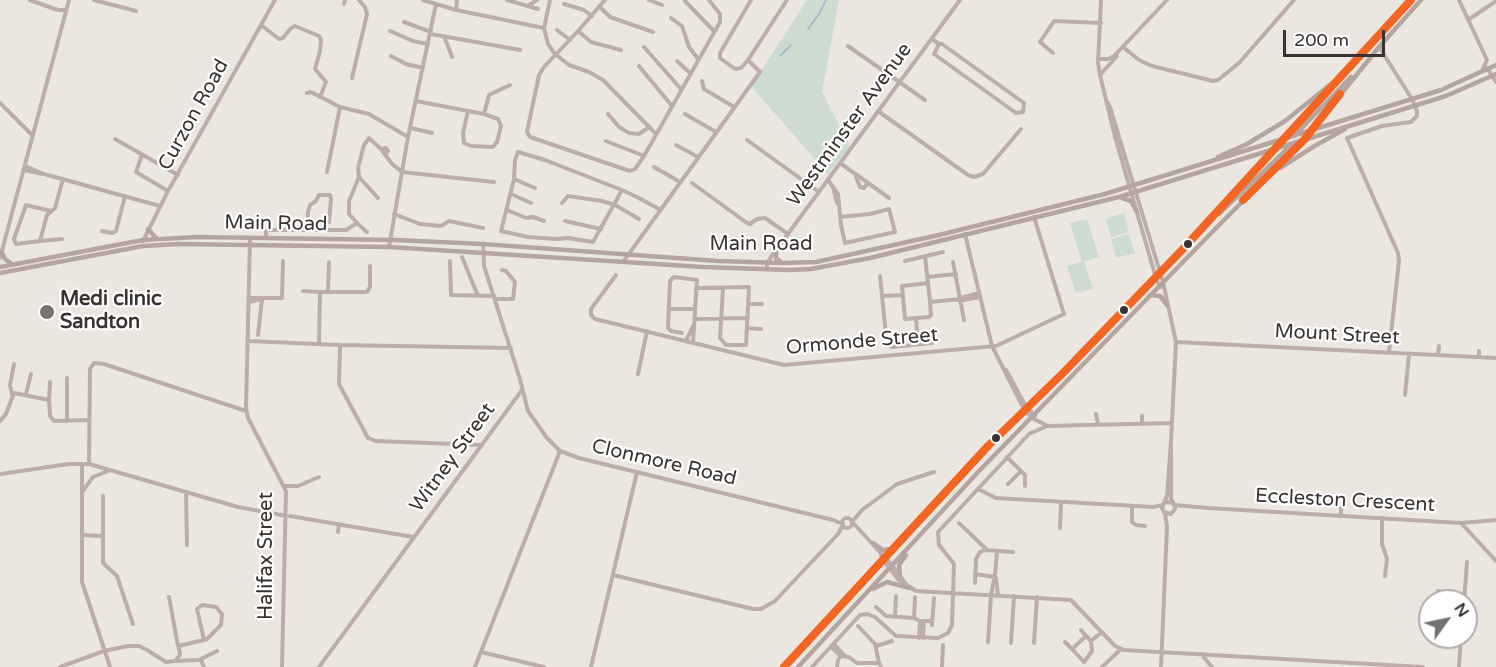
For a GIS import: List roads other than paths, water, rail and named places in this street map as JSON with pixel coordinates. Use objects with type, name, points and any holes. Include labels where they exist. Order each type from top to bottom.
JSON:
[{"type":"main road","points":[[1202,230],[1281,141],[1413,0]]},
{"type":"main road","points":[[798,667],[891,566],[1149,296],[1304,140],[1363,66],[1421,0]]},
{"type":"main road","name":"Main Road","points":[[1293,140],[1311,132],[1441,90],[1479,74],[1487,67],[1496,65]]},
{"type":"main road","points":[[784,667],[883,557],[988,446],[1293,140],[1363,66]]},
{"type":"main road","points":[[1205,164],[1247,144],[1277,126],[1344,74]]},
{"type":"main road","name":"Main Road","points":[[0,262],[12,264],[143,240],[266,238],[483,244],[626,255],[782,264],[807,263],[1033,213],[1281,141],[1304,140],[1446,96],[1493,75]]},
{"type":"main road","points":[[1269,176],[1308,150],[1356,124]]},
{"type":"main road","points":[[1274,149],[1293,140]]},
{"type":"main road","name":"Main Road","points":[[0,273],[143,246],[178,244],[389,247],[622,262],[800,270],[832,266],[1035,219],[1134,193],[1274,149]]},
{"type":"main road","points":[[1119,197],[1131,201],[1137,212]]},
{"type":"main road","points":[[148,229],[156,239]]},
{"type":"main road","points":[[776,250],[777,258],[782,264]]},
{"type":"main road","points":[[2,253],[5,259],[12,264]]},
{"type":"main road","points":[[1149,296],[1160,296],[1167,305]]},
{"type":"main road","points":[[873,543],[883,550],[893,549]]},
{"type":"main road","points":[[900,575],[899,565],[912,544]]},
{"type":"main road","points":[[869,592],[887,582],[908,587]]},
{"type":"street","points":[[30,0],[64,9]]},
{"type":"street","points":[[0,262],[64,9],[69,0]]},
{"type":"street","points":[[94,0],[136,11]]},
{"type":"street","name":"Curzon Road","points":[[143,246],[143,240],[168,190],[275,0]]},
{"type":"street","points":[[352,78],[366,14],[365,7],[359,0]]},
{"type":"street","points":[[423,0],[456,10],[544,28]]},
{"type":"street","points":[[456,10],[457,0]]},
{"type":"street","points":[[507,0],[538,9]]},
{"type":"street","points":[[528,6],[537,0]]},
{"type":"street","points":[[550,0],[544,28],[548,44],[555,54],[569,65],[603,80],[656,134]]},
{"type":"street","points":[[604,0],[539,75],[527,130],[528,136],[627,171],[635,169],[644,156],[720,22],[720,14],[709,0]]},
{"type":"street","points":[[649,0],[662,5]]},
{"type":"street","points":[[751,0],[720,56],[735,69],[741,68],[748,60],[787,0]]},
{"type":"street","name":"Westminster Avenue","points":[[767,263],[960,0]]},
{"type":"street","points":[[1101,0],[1098,61],[1100,75],[1158,276]]},
{"type":"street","points":[[1100,75],[1167,0]]},
{"type":"street","points":[[1124,48],[1139,60],[1152,66],[1214,81],[1218,80],[1252,49],[1294,0]]},
{"type":"street","points":[[1459,0],[1482,48],[1487,67],[1496,82]]},
{"type":"street","points":[[685,1],[714,31]]},
{"type":"street","points":[[1468,20],[1496,1]]},
{"type":"street","points":[[389,247],[408,137],[436,4]]},
{"type":"street","points":[[564,4],[584,10],[592,16]]},
{"type":"street","points":[[600,7],[610,17],[653,32]]},
{"type":"street","points":[[671,18],[682,26],[689,47],[698,59]]},
{"type":"street","points":[[1053,53],[1040,42],[1054,21],[1101,23]]},
{"type":"street","points":[[404,22],[431,33],[520,50]]},
{"type":"street","points":[[261,25],[279,39],[295,27],[319,36],[320,45],[315,70],[326,82],[320,97]]},
{"type":"street","points":[[557,30],[570,40]]},
{"type":"street","points":[[390,31],[413,41],[428,44]]},
{"type":"street","points":[[578,31],[591,42],[621,50]]},
{"type":"street","points":[[444,36],[452,57]]},
{"type":"street","points":[[932,39],[1024,104],[1023,112],[1016,113],[934,54],[939,44]]},
{"type":"street","points":[[928,45],[935,50]]},
{"type":"street","points":[[848,46],[925,100]]},
{"type":"street","points":[[644,47],[681,89]]},
{"type":"street","points":[[1379,47],[1412,99],[1417,115]]},
{"type":"street","points":[[1098,61],[1110,58],[1124,48]]},
{"type":"street","points":[[391,56],[406,64],[423,68]]},
{"type":"street","points":[[622,262],[760,71],[748,60]]},
{"type":"street","points":[[677,61],[690,73]]},
{"type":"street","points":[[1098,61],[1110,63]]},
{"type":"street","points":[[639,66],[672,106]]},
{"type":"street","points":[[702,81],[704,89],[734,107]]},
{"type":"street","points":[[484,114],[489,95],[510,85]]},
{"type":"street","points":[[307,93],[311,92],[340,107],[370,115],[408,137]]},
{"type":"street","points":[[416,100],[484,114],[498,119],[500,123],[497,142],[493,147],[471,146],[464,143],[463,133],[468,111]]},
{"type":"street","points":[[0,103],[32,135]]},
{"type":"street","points":[[327,172],[340,107]]},
{"type":"street","points":[[1403,110],[1417,115]]},
{"type":"street","points":[[878,111],[974,177],[983,174],[1021,129]]},
{"type":"street","points":[[608,114],[619,128],[629,133],[639,134],[648,128]]},
{"type":"street","points":[[685,114],[716,132]]},
{"type":"street","points":[[1389,352],[1398,254],[1347,138],[1390,124],[1411,122],[1417,115]]},
{"type":"street","points":[[411,128],[432,134]]},
{"type":"street","points":[[368,232],[350,216],[348,210],[368,138],[381,149],[393,166],[402,172],[494,182]]},
{"type":"street","points":[[115,139],[178,174]]},
{"type":"street","points":[[747,140],[819,192]]},
{"type":"street","points":[[606,141],[644,156]]},
{"type":"street","points":[[676,145],[698,157]]},
{"type":"street","points":[[622,190],[592,243],[568,238],[512,234],[501,230],[514,179],[516,153],[519,152],[622,190],[659,209]]},
{"type":"street","points":[[142,154],[136,172],[168,190]]},
{"type":"street","points":[[840,163],[856,176],[859,186],[863,188],[867,184],[889,198]]},
{"type":"street","points":[[654,167],[680,182]]},
{"type":"street","points":[[24,168],[161,205]]},
{"type":"street","points":[[359,177],[378,198]]},
{"type":"street","points":[[40,241],[47,214],[55,206],[63,179]]},
{"type":"street","points":[[514,179],[535,188]]},
{"type":"street","points":[[828,180],[833,186],[839,206],[840,217],[841,228],[846,243],[895,232],[889,208],[864,215],[840,217]]},
{"type":"street","points":[[692,183],[747,223],[765,218],[788,234]]},
{"type":"street","points":[[1134,193],[1137,212],[1162,285],[1176,342],[1171,444],[1167,496],[1164,504],[1167,526],[1161,667]]},
{"type":"street","points":[[308,221],[329,222],[330,195],[319,194],[316,201],[310,204],[308,221],[308,230]]},
{"type":"street","points":[[511,194],[531,203]]},
{"type":"street","points":[[102,231],[112,233],[116,231],[125,196]]},
{"type":"street","points":[[562,203],[568,196],[615,205],[639,219]]},
{"type":"street","points":[[51,211],[27,204],[24,207],[14,242],[18,245],[62,239]]},
{"type":"street","points":[[507,210],[526,219],[533,217],[544,221]]},
{"type":"street","points":[[1033,213],[1035,219]]},
{"type":"street","points":[[394,214],[420,224],[441,226],[449,221],[483,228]]},
{"type":"street","name":"Ormonde Street","points":[[616,275],[591,309],[591,315],[595,319],[791,365],[998,346],[1064,314],[1035,219]]},
{"type":"street","points":[[565,221],[601,229]]},
{"type":"street","points":[[266,238],[266,230],[346,230],[357,223]]},
{"type":"street","points":[[964,229],[992,346],[1026,410],[1047,426]]},
{"type":"street","name":"Halifax Street","points":[[250,238],[246,411],[284,486],[288,516],[282,667]]},
{"type":"street","points":[[483,244],[482,252],[494,298],[523,390]]},
{"type":"street","points":[[905,261],[944,252]]},
{"type":"street","points":[[925,256],[927,277],[928,283],[930,302],[931,316],[916,319],[904,318],[902,286],[928,283]]},
{"type":"street","points":[[462,257],[478,296]]},
{"type":"street","points":[[249,300],[282,297],[283,261]]},
{"type":"street","points":[[450,261],[451,294],[513,299],[515,282],[506,271],[502,270]]},
{"type":"street","points":[[328,292],[329,262]]},
{"type":"street","points":[[953,262],[964,320]]},
{"type":"street","points":[[767,263],[767,269]]},
{"type":"street","points":[[303,291],[367,292],[370,287],[370,266]]},
{"type":"street","points":[[927,277],[956,274]]},
{"type":"street","points":[[880,276],[888,346],[932,343]]},
{"type":"street","points":[[682,333],[669,329],[671,279],[696,279],[693,343]]},
{"type":"street","points":[[696,288],[748,286],[746,345],[726,345],[720,338],[723,288]]},
{"type":"street","points":[[319,344],[320,292]]},
{"type":"street","points":[[882,296],[902,295]]},
{"type":"street","points":[[930,302],[980,295]]},
{"type":"street","points":[[258,336],[261,299]]},
{"type":"street","points":[[749,304],[762,304]]},
{"type":"street","points":[[669,309],[694,309]]},
{"type":"street","points":[[694,319],[748,318]]},
{"type":"street","points":[[916,319],[918,344]]},
{"type":"street","points":[[686,341],[693,326]]},
{"type":"street","points":[[747,328],[760,329]]},
{"type":"street","points":[[638,374],[646,332]]},
{"type":"street","points":[[248,341],[511,348]]},
{"type":"street","name":"Mount Street","points":[[1176,342],[1496,358]]},
{"type":"street","points":[[340,345],[339,384],[368,438],[376,441],[481,446]]},
{"type":"street","points":[[1438,355],[1439,346]]},
{"type":"street","points":[[1479,351],[1479,357]]},
{"type":"street","points":[[1405,395],[1407,354]]},
{"type":"street","points":[[89,464],[90,369],[94,363],[246,411]]},
{"type":"street","points":[[0,421],[9,408],[14,364]]},
{"type":"street","points":[[26,394],[32,374]]},
{"type":"street","points":[[67,421],[68,378]]},
{"type":"street","points":[[50,382],[51,419],[54,421],[89,420]]},
{"type":"street","name":"Witney Street","points":[[319,667],[523,390]]},
{"type":"street","name":"Clonmore Road","points":[[523,390],[531,417],[553,445],[569,455],[848,523]]},
{"type":"street","points":[[12,395],[18,392],[49,400]]},
{"type":"street","points":[[1096,414],[1098,424]]},
{"type":"street","points":[[1142,416],[1142,423]]},
{"type":"street","points":[[812,667],[857,616],[875,617],[894,635],[941,638],[948,633],[952,625],[954,564],[951,557],[939,545],[937,536],[941,528],[1029,434],[1047,426],[1172,423]]},
{"type":"street","points":[[1167,526],[1174,512],[1171,495],[1173,452],[1171,444]]},
{"type":"street","points":[[553,445],[556,461]]},
{"type":"street","points":[[475,667],[532,516],[560,451]]},
{"type":"street","points":[[556,461],[569,455]]},
{"type":"street","points":[[1007,457],[1025,476],[1025,486]]},
{"type":"street","points":[[82,464],[82,582],[110,667]]},
{"type":"street","points":[[0,474],[89,464],[245,508],[413,537]]},
{"type":"street","points":[[82,492],[93,477],[112,470]]},
{"type":"street","points":[[1008,484],[1021,471]]},
{"type":"street","points":[[591,667],[605,597],[613,575],[638,472]]},
{"type":"street","points":[[613,575],[753,609],[762,609],[775,602],[857,515],[897,484],[934,472]]},
{"type":"street","points":[[284,486],[298,486],[319,477]]},
{"type":"street","points":[[978,489],[996,498],[1153,507],[1164,504]]},
{"type":"street","points":[[186,493],[187,545]]},
{"type":"street","points":[[103,496],[103,563],[117,576],[133,624]]},
{"type":"street","name":"Eccleston Crescent","points":[[1164,504],[1168,502],[1191,507],[1461,522],[1496,520]]},
{"type":"street","points":[[1060,528],[1061,503]]},
{"type":"street","points":[[1132,506],[1132,522],[1136,525],[1145,525]]},
{"type":"street","points":[[1153,507],[1164,512]]},
{"type":"street","name":"Eccleston Crescent","points":[[1164,512],[1174,512],[1191,507]]},
{"type":"street","points":[[1341,508],[1341,516]]},
{"type":"street","points":[[1382,518],[1382,544],[1387,559],[1385,576]]},
{"type":"street","points":[[1461,522],[1496,561]]},
{"type":"street","points":[[848,523],[864,532],[908,587],[919,592],[1071,600],[1121,649],[1423,667]]},
{"type":"street","points":[[959,523],[987,550]]},
{"type":"street","points":[[338,532],[339,525]]},
{"type":"street","points":[[82,535],[103,536]]},
{"type":"street","points":[[975,584],[976,556],[987,550],[1013,552]]},
{"type":"street","points":[[988,642],[997,551]]},
{"type":"street","points":[[1465,589],[1467,562]]},
{"type":"street","points":[[891,566],[908,587]]},
{"type":"street","points":[[975,574],[995,576]]},
{"type":"street","points":[[995,576],[998,595]]},
{"type":"street","points":[[895,616],[896,596]]},
{"type":"street","points":[[1011,643],[1014,596]]},
{"type":"street","points":[[169,597],[180,657],[175,661]]},
{"type":"street","points":[[914,618],[915,597]]},
{"type":"street","points":[[1034,643],[1037,597]]},
{"type":"street","points":[[876,608],[884,615],[914,618],[932,623],[934,598]]},
{"type":"street","points":[[178,645],[204,640],[210,636],[222,623],[222,611],[216,607],[202,605],[197,609],[204,640]]},
{"type":"street","points":[[921,638],[922,621]]},
{"type":"street","points":[[832,646],[856,665],[880,665],[876,646],[858,626]]},
{"type":"street","points":[[1065,642],[1084,662],[1092,651],[1091,641],[1082,630]]},
{"type":"street","points":[[1091,641],[1102,632]]},
{"type":"street","points":[[1072,649],[1086,636]]},
{"type":"street","points":[[876,646],[892,641]]},
{"type":"street","points":[[942,667],[943,645]]},
{"type":"street","points":[[60,667],[104,651],[134,646],[147,650],[165,662],[201,660],[217,651]]},
{"type":"street","points":[[1102,667],[1121,649]]},
{"type":"street","points":[[1459,667],[1460,649]]},
{"type":"street","points":[[481,652],[544,667]]},
{"type":"street","points":[[1201,654],[1212,667]]},
{"type":"street","points":[[837,667],[838,660],[843,655]]},
{"type":"street","points":[[201,660],[204,667]]},
{"type":"waterway","points":[[808,29],[826,0]]},
{"type":"waterway","points":[[780,56],[791,45]]},
{"type":"place","name":"Medi clinic Sandton","points":[[47,312]]}]
